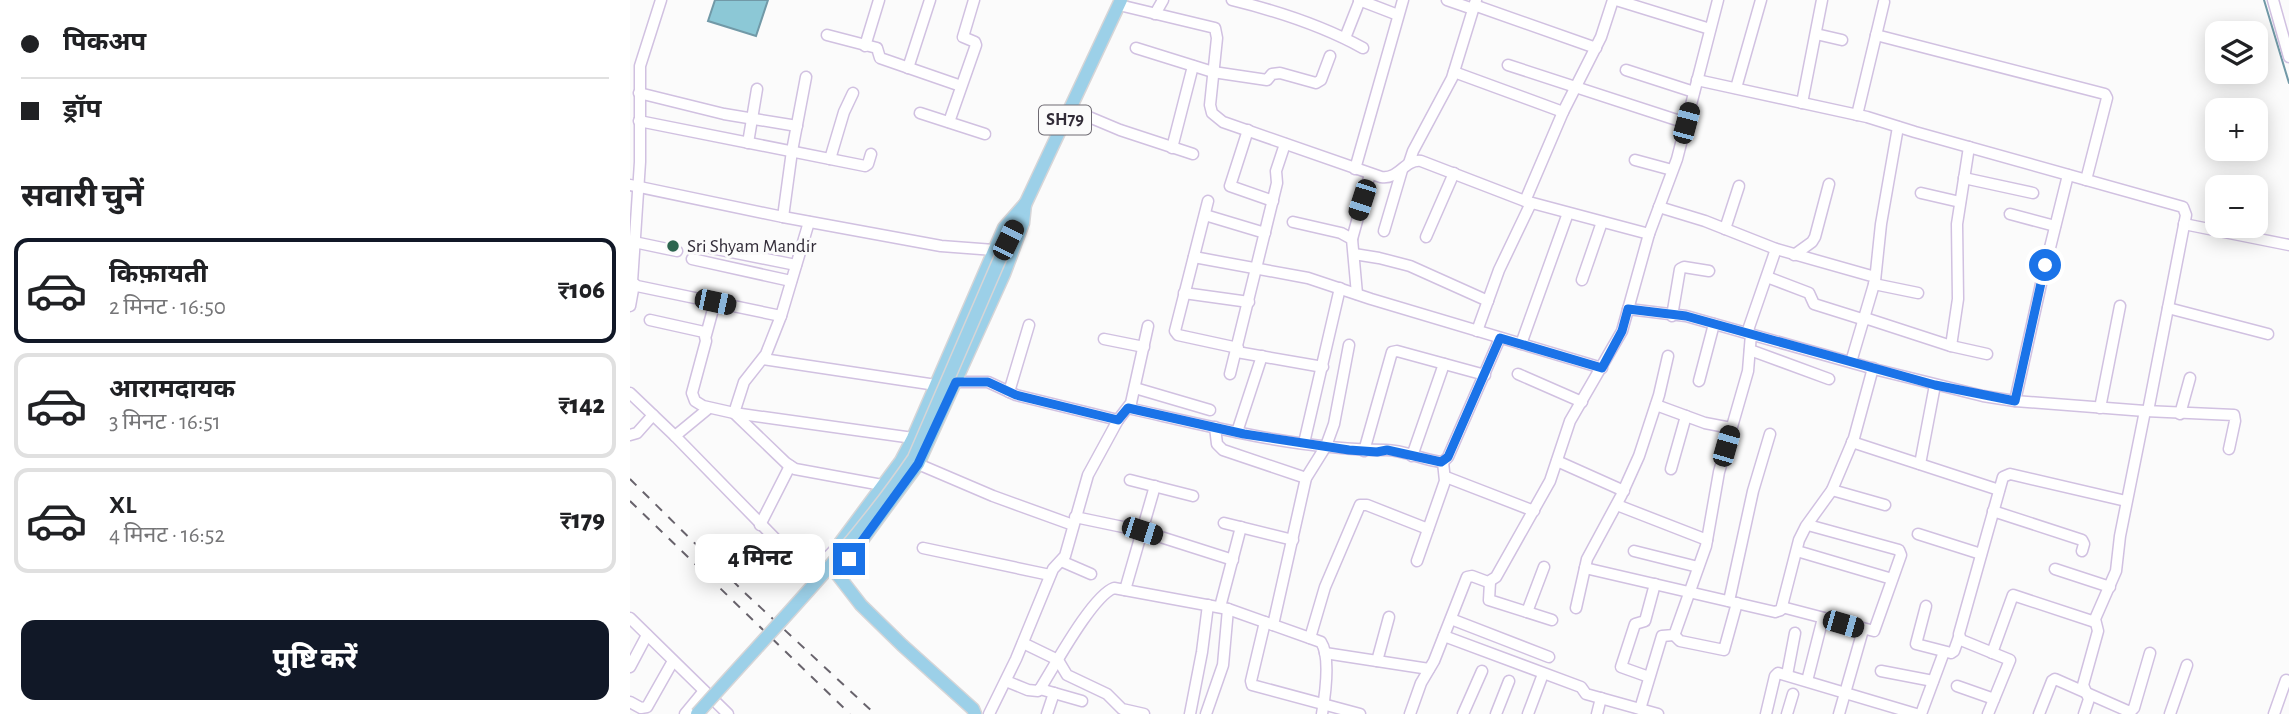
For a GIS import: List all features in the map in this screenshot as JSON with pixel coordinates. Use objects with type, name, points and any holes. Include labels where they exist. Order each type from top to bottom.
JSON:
[{"type":"main road","name":"SH79","points":[[697,714],[831,566],[893,489],[914,458],[1008,240],[1120,3]]},
{"type":"main road","name":"SH79","points":[[838,546],[901,461],[914,438],[994,250],[1011,218],[1025,204]]},
{"type":"main road","name":"SH79","points":[[837,573],[918,464],[1004,274],[1023,223],[1025,204]]},
{"type":"main road","points":[[838,546],[837,573],[861,605],[973,709],[975,714]]},
{"type":"street","points":[[631,306],[634,186],[639,121],[635,77],[661,0]]},
{"type":"street","points":[[865,46],[879,0]]},
{"type":"street","points":[[908,68],[930,0]]},
{"type":"street","points":[[949,122],[976,46],[974,41],[962,37],[974,0]]},
{"type":"street","points":[[1155,14],[1163,0]]},
{"type":"street","points":[[1233,0],[1271,10],[1345,38],[1363,48]]},
{"type":"street","points":[[1345,38],[1360,0],[1398,15]]},
{"type":"street","points":[[1355,169],[1403,0]]},
{"type":"street","points":[[1447,0],[1474,5],[1596,48]]},
{"type":"street","points":[[1477,331],[1563,112],[1596,48],[1615,0],[1710,29]]},
{"type":"street","points":[[1552,620],[1489,600],[1490,582],[1496,577],[1550,481],[1570,421],[1622,331],[1648,234],[1686,123],[1718,0]]},
{"type":"street","points":[[1736,88],[1761,0]]},
{"type":"street","points":[[1802,103],[1822,0]]},
{"type":"street","points":[[2273,0],[2289,57]]},
{"type":"street","points":[[1857,114],[1884,2]]},
{"type":"street","points":[[1120,3],[1215,29],[1217,38],[1210,105],[1212,113],[1223,122],[1370,174],[1394,177],[1415,160],[1421,161],[1528,202],[1648,234]]},
{"type":"street","points":[[1384,231],[1406,166],[1454,72],[1474,5]]},
{"type":"street","points":[[1816,34],[1842,40]]},
{"type":"street","points":[[827,35],[877,48],[880,58],[961,86]]},
{"type":"street","points":[[1876,35],[2105,94],[2107,98],[2086,180]]},
{"type":"street","points":[[1136,48],[1213,72],[1267,80],[1275,73],[1316,83],[1321,80],[1330,56]]},
{"type":"street","points":[[1508,65],[1686,123]]},
{"type":"street","points":[[1171,148],[1193,66]]},
{"type":"street","points":[[1626,70],[1694,92]]},
{"type":"street","points":[[1454,72],[1563,112]]},
{"type":"street","points":[[783,217],[806,77]]},
{"type":"street","points":[[1697,79],[1857,114],[2183,207],[2186,212],[2184,224],[2137,459],[2126,501],[2116,571],[2095,622],[2098,631],[2083,685],[2088,699],[2084,714]]},
{"type":"street","points":[[748,143],[757,89]]},
{"type":"street","points":[[830,159],[846,105],[853,93]]},
{"type":"street","points":[[636,95],[752,120],[796,126]]},
{"type":"street","points":[[1070,109],[1120,130],[1193,154]]},
{"type":"street","points":[[920,113],[985,134]]},
{"type":"street","points":[[639,121],[865,166],[871,154]]},
{"type":"street","points":[[1851,362],[1875,281],[1881,224],[1898,127]]},
{"type":"street","points":[[1248,130],[1230,186],[1273,201]]},
{"type":"street","points":[[1230,373],[1273,201],[1277,183],[1276,171],[1285,144]]},
{"type":"street","points":[[1951,346],[1958,299],[1957,229],[1969,147]]},
{"type":"street","points":[[1635,160],[1672,170]]},
{"type":"street","points":[[1426,237],[1454,173]]},
{"type":"street","points":[[1357,294],[1352,239],[1370,174]]},
{"type":"street","points":[[2015,401],[2068,175]]},
{"type":"street","points":[[1964,178],[2033,194]]},
{"type":"street","points":[[1794,255],[1815,237],[1829,184]]},
{"type":"street","points":[[634,186],[941,246],[994,250]]},
{"type":"street","points":[[1725,229],[1739,186]]},
{"type":"street","points":[[1921,193],[1960,202]]},
{"type":"street","points":[[1208,201],[1175,332],[1262,356],[1323,367]]},
{"type":"street","points":[[1659,207],[1794,255],[1918,293]]},
{"type":"street","points":[[1521,344],[1568,213]]},
{"type":"street","points":[[2010,214],[2055,226]]},
{"type":"street","points":[[1205,215],[1265,233]]},
{"type":"street","points":[[734,413],[744,382],[763,359],[781,316],[809,222]]},
{"type":"street","points":[[1293,222],[1341,233],[1352,239]]},
{"type":"street","points":[[1582,280],[1602,222]]},
{"type":"street","points":[[2184,224],[2289,245]]},
{"type":"street","points":[[634,242],[677,251]]},
{"type":"street","points":[[711,248],[796,265]]},
{"type":"street","points":[[1674,635],[1707,540],[1719,472],[1748,371],[1749,334],[1776,249]]},
{"type":"street","points":[[1354,254],[1410,266],[1488,301]]},
{"type":"street","points":[[1194,257],[1308,278],[1602,368]]},
{"type":"street","points":[[692,259],[791,281]]},
{"type":"street","points":[[1672,316],[1680,269],[1684,267],[1709,271]]},
{"type":"street","points":[[1767,276],[1809,293],[1814,304],[1951,346],[1987,354]]},
{"type":"street","points":[[632,279],[715,302],[781,316]]},
{"type":"street","points":[[1304,443],[1339,288]]},
{"type":"street","points":[[1184,293],[1249,302]]},
{"type":"street","points":[[715,302],[692,393],[695,401],[709,408],[734,413],[914,438]]},
{"type":"street","points":[[2100,408],[2120,306]]},
{"type":"street","points":[[2168,308],[2268,334]]},
{"type":"street","points":[[1628,309],[1686,316],[1935,385],[2015,401],[2180,414],[2234,415],[2229,449]]},
{"type":"street","points":[[650,320],[699,330],[706,335]]},
{"type":"street","points":[[1699,381],[1714,324]]},
{"type":"street","points":[[1009,391],[1029,325]]},
{"type":"street","points":[[989,714],[1023,643],[1055,565],[1065,556],[1088,475],[1118,420],[1128,408],[1148,326]]},
{"type":"street","points":[[1443,462],[1448,457],[1500,338]]},
{"type":"street","points":[[1104,339],[1143,347]]},
{"type":"street","points":[[1349,345],[1336,415],[1326,446],[1306,478],[1293,540],[1251,683],[1323,710],[1360,714]]},
{"type":"street","points":[[1364,451],[1392,352],[1397,351],[1485,375]]},
{"type":"street","points":[[1750,351],[1829,379]]},
{"type":"street","points":[[1237,432],[1262,356]]},
{"type":"street","points":[[1576,608],[1591,551],[1617,505],[1639,456],[1656,405],[1668,356]]},
{"type":"street","points":[[763,359],[936,385]]},
{"type":"street","points":[[1412,456],[1444,364]]},
{"type":"street","points":[[1585,568],[1778,612],[1782,607],[1797,551],[1808,525],[1832,491],[1852,442],[1872,368]]},
{"type":"street","points":[[1518,374],[1582,402]]},
{"type":"street","points":[[2180,414],[2190,378]]},
{"type":"street","points":[[956,382],[988,382],[1024,397],[1118,420]]},
{"type":"street","points":[[1920,464],[1935,385]]},
{"type":"street","points":[[1135,388],[1210,410]]},
{"type":"street","points":[[630,394],[799,562],[809,566],[820,564],[838,546]]},
{"type":"street","points":[[1656,405],[1731,428]]},
{"type":"street","points":[[675,436],[709,408]]},
{"type":"street","points":[[1128,408],[1237,432],[1364,451],[1387,450],[1443,462]]},
{"type":"street","points":[[734,413],[790,466],[801,471],[882,485]]},
{"type":"street","points":[[630,435],[637,433],[653,415]]},
{"type":"street","points":[[1671,469],[1686,416]]},
{"type":"street","points":[[1215,427],[1217,444],[1223,450],[1306,478]]},
{"type":"street","points":[[1640,709],[1662,636],[1674,635],[1680,641],[1724,650],[1753,491],[1770,434]]},
{"type":"street","points":[[1852,442],[1999,490]]},
{"type":"street","points":[[1557,461],[1624,491]]},
{"type":"street","points":[[1417,561],[1446,477],[1443,462]]},
{"type":"street","points":[[918,464],[993,496],[1074,521],[1142,531],[1233,560]]},
{"type":"street","points":[[760,525],[790,466]]},
{"type":"street","points":[[1926,606],[1916,643],[1953,653],[2003,477],[2010,474],[2126,501]]},
{"type":"street","points":[[1446,477],[1534,511]]},
{"type":"street","points":[[1130,480],[1193,496]]},
{"type":"street","points":[[1125,590],[1154,486]]},
{"type":"street","points":[[1832,491],[1885,505]]},
{"type":"street","points":[[1310,638],[1329,577],[1360,505],[1429,528]]},
{"type":"street","points":[[1617,505],[1707,540]]},
{"type":"street","points":[[1993,511],[2082,540],[2082,551]]},
{"type":"street","points":[[1224,523],[1293,540]]},
{"type":"street","points":[[1782,607],[1872,631],[1901,555],[1899,550],[1808,525]]},
{"type":"street","points":[[1206,714],[1223,665],[1224,608],[1241,527]]},
{"type":"street","points":[[1918,534],[1981,554]]},
{"type":"street","points":[[923,548],[1051,575]]},
{"type":"street","points":[[1634,551],[1698,567]]},
{"type":"street","points":[[1797,551],[1892,579]]},
{"type":"street","points":[[1061,561],[1091,574]]},
{"type":"street","points":[[1527,612],[1544,566]]},
{"type":"street","points":[[2055,569],[2110,587]]},
{"type":"street","points":[[1410,714],[1468,577],[1490,582]]},
{"type":"street","points":[[1649,677],[1621,667],[1634,624],[1645,621],[1655,584]]},
{"type":"street","points":[[1040,689],[1084,619],[1107,591],[1114,588],[1224,608],[1324,645],[1326,690],[1323,710]]},
{"type":"street","points":[[1992,653],[2013,595],[2095,622]]},
{"type":"street","points":[[1190,714],[1208,605]]},
{"type":"street","points":[[1377,661],[1389,617]]},
{"type":"street","points":[[630,618],[728,714]]},
{"type":"street","points":[[1807,681],[1822,618]]},
{"type":"street","points":[[1451,619],[1549,657]]},
{"type":"street","points":[[1839,714],[1863,630]]},
{"type":"street","points":[[1787,675],[1795,633]]},
{"type":"street","points":[[630,667],[647,635]]},
{"type":"street","points":[[1444,636],[1581,687],[1586,694],[1657,714]]},
{"type":"street","points":[[1959,637],[2010,660],[1988,714]]},
{"type":"street","points":[[1023,643],[1058,660],[1070,677],[1107,694],[1122,709],[1144,714]]},
{"type":"street","points":[[1766,714],[1775,676],[1779,673],[1919,714],[1944,652]]},
{"type":"street","points":[[1325,653],[1429,669]]},
{"type":"street","points":[[2039,714],[2055,679],[2130,712],[2134,708],[2150,653]]},
{"type":"street","points":[[630,702],[641,708],[647,707],[673,661]]},
{"type":"street","points":[[2170,714],[2187,665]]},
{"type":"street","points":[[1463,714],[1482,671]]},
{"type":"street","points":[[1881,671],[1933,681]]},
{"type":"street","points":[[1528,714],[1543,674]]},
{"type":"street","points":[[2274,714],[2286,680]]},
{"type":"street","points":[[1006,681],[1028,690],[1040,689],[1082,701]]},
{"type":"street","points":[[1496,714],[1509,681]]},
{"type":"street","points":[[1957,686],[1994,699]]},
{"type":"street","points":[[685,714],[704,691]]},
{"type":"street","points":[[1047,714],[1054,693]]},
{"type":"street","points":[[1787,714],[1793,694]]},
{"type":"street","points":[[1597,714],[1601,698]]},
{"type":"street","points":[[705,714],[716,702]]},
{"type":"water","points":[[715,0],[768,0],[756,36],[708,21]]},
{"type":"waterway","points":[[2264,0],[2289,83]]},
{"type":"railway","points":[[630,479],[746,594],[875,714]]},
{"type":"railway","points":[[630,501],[850,714]]},
{"type":"place","name":"Sri Shyam Mandir","points":[[673,246]]},
{"type":"route","points":[[849,559],[918,464],[956,382],[988,382],[1016,395],[1118,420],[1128,408],[1244,434],[1349,450],[1387,450],[1443,462],[1448,457],[1500,338],[1602,368],[1622,331],[1628,309],[1686,316],[1935,385],[2015,401],[2045,265]]}]
